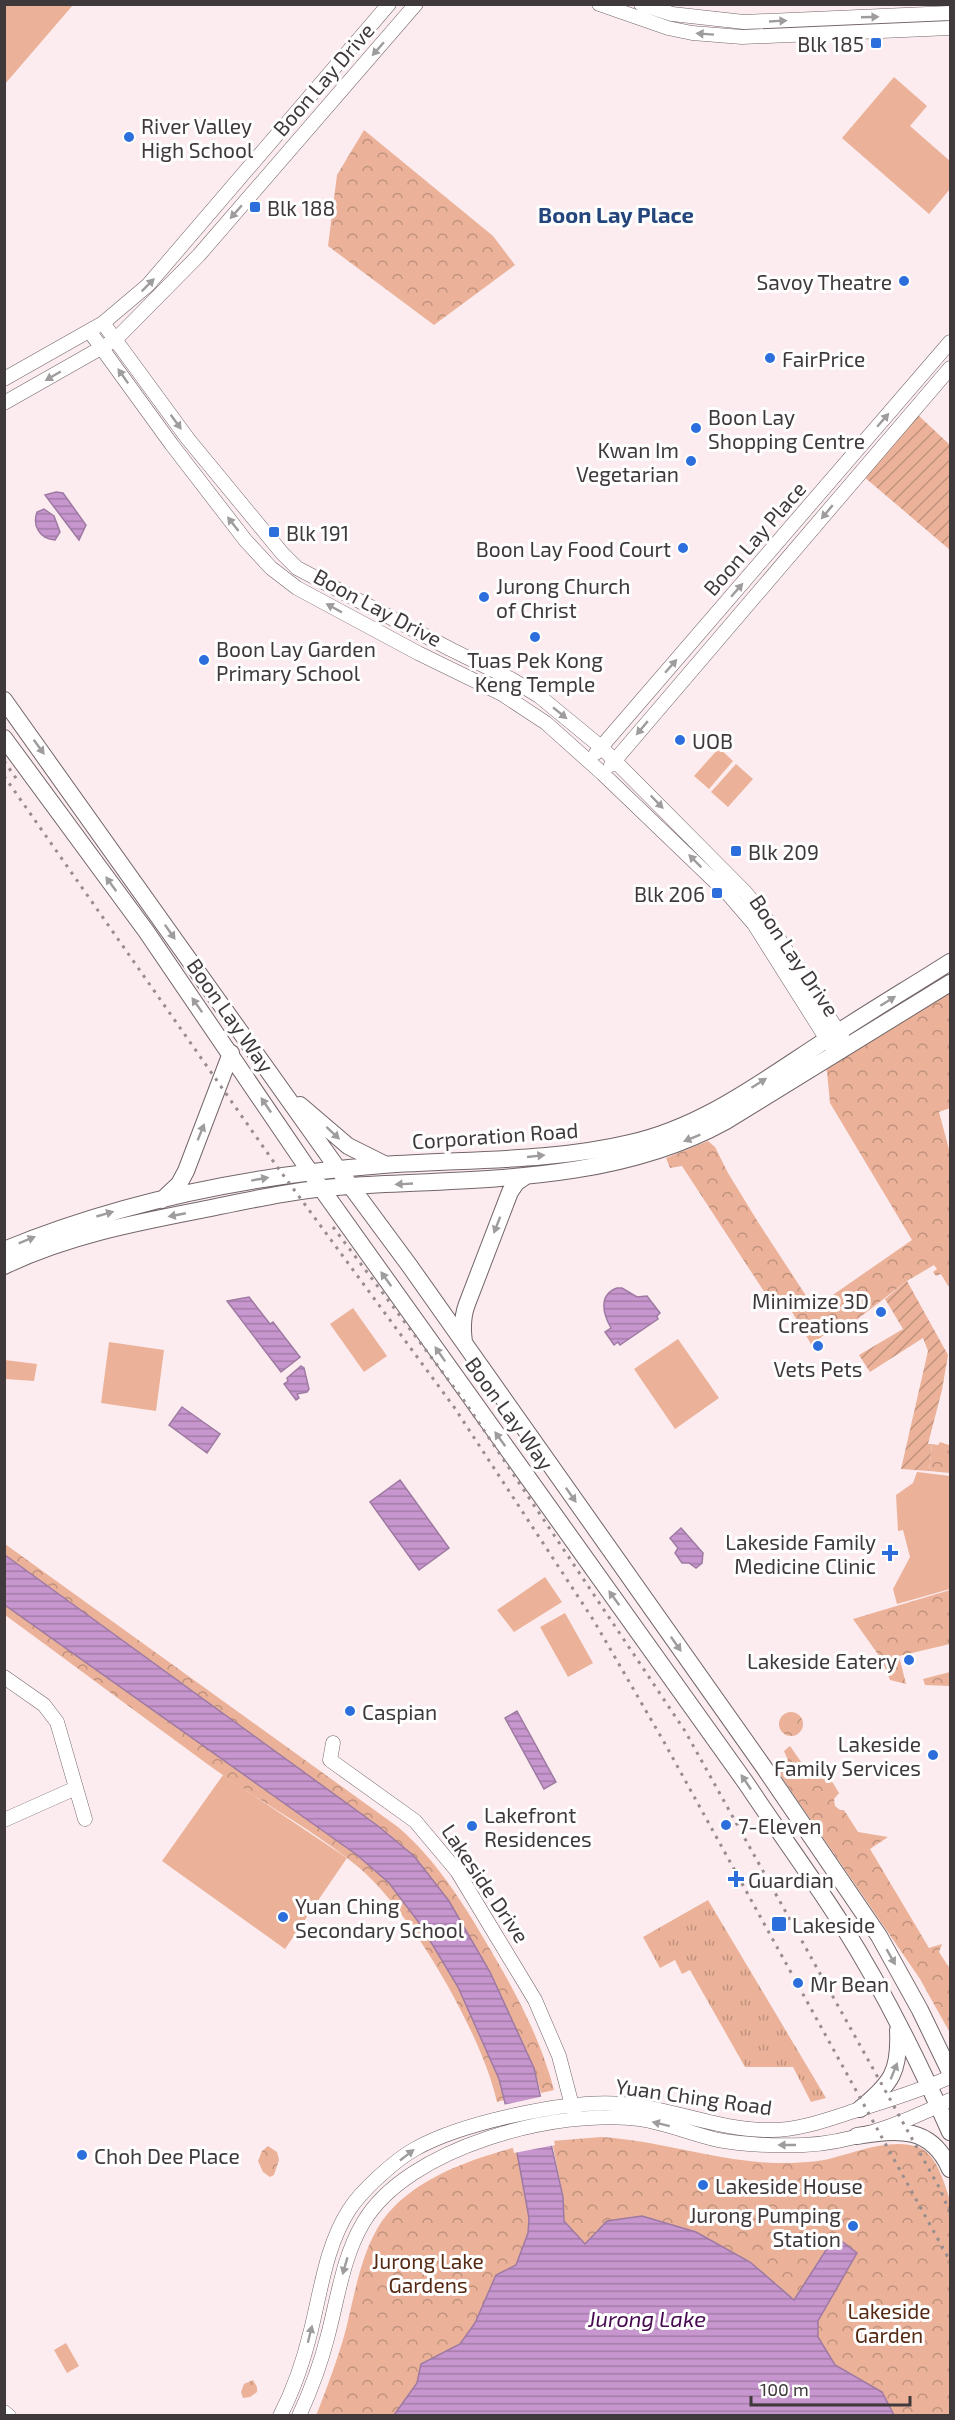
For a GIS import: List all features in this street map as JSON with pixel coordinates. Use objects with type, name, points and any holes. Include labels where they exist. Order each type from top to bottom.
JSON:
[{"type":"main road","name":"Boon Lay Way","points":[[4,700],[465,1344],[782,1795],[879,1936],[951,2072]]},
{"type":"main road","name":"Boon Lay Way","points":[[4,738],[146,931],[321,1188],[746,1783],[844,1927],[896,2020],[929,2087],[945,2103],[951,2132]]},
{"type":"main road","name":"Corporation Road","points":[[4,1266],[63,1242],[100,1232],[280,1194],[321,1188],[526,1176],[615,1162],[657,1152],[713,1120],[837,1042],[951,962]]},
{"type":"main road","name":"Corporation Road","points":[[837,1042],[951,983]]},
{"type":"main road","points":[[162,1200],[179,1184],[186,1171],[231,1053]]},
{"type":"main road","points":[[288,1096],[348,1146],[387,1165]]},
{"type":"main road","name":"Corporation Road","points":[[4,1250],[58,1227],[239,1183],[310,1171],[478,1161],[591,1150],[631,1143],[713,1120]]},
{"type":"main road","points":[[465,1344],[462,1329],[463,1315],[510,1192],[526,1176]]},
{"type":"main road","points":[[280,1194],[314,1199],[326,1205],[344,1220]]},
{"type":"main road","points":[[920,2010],[951,2041]]},
{"type":"main road","points":[[860,2109],[879,2094],[895,2073],[899,2049],[896,2020]]},
{"type":"main road","points":[[857,2136],[882,2132],[916,2134],[928,2139],[939,2148],[951,2169]]},
{"type":"street","name":"Boon Lay Drive","points":[[4,379],[104,323],[148,285],[388,4]]},
{"type":"street","name":"Boon Lay Drive","points":[[4,403],[115,340],[199,255],[416,4]]},
{"type":"street","points":[[599,4],[668,28],[692,33],[742,37],[951,28]]},
{"type":"street","points":[[641,4],[672,14],[744,22],[951,13]]},
{"type":"street","name":"Boon Lay Drive","points":[[104,323],[192,444],[297,568],[512,679],[539,696],[616,760],[761,911],[837,1042]]},
{"type":"street","name":"Boon Lay Drive","points":[[90,332],[246,541],[271,568],[297,588],[511,700],[546,723],[680,845],[729,895],[754,924],[837,1042]]},
{"type":"street","name":"Boon Lay Place","points":[[589,761],[951,342]]},
{"type":"street","name":"Boon Lay Place","points":[[603,774],[951,368]]},
{"type":"street","points":[[144,406],[156,396]]},
{"type":"street","points":[[831,479],[841,484],[844,492]]},
{"type":"street","points":[[386,636],[384,627],[392,618]]},
{"type":"street","points":[[445,666],[452,659],[450,649]]},
{"type":"street","points":[[643,698],[646,705],[658,709]]},
{"type":"street","points":[[4,1677],[50,1711],[57,1722],[85,1819]]},
{"type":"street","name":"Lakeside Drive","points":[[333,1743],[330,1760],[415,1821],[457,1870],[535,2000],[559,2056],[574,2112]]},
{"type":"street","points":[[4,1820],[76,1788]]},
{"type":"street","name":"Yuan Ching Road","points":[[280,2415],[307,2344],[332,2245],[348,2211],[356,2199],[414,2149],[447,2135],[619,2103],[653,2108],[714,2123],[769,2130],[798,2127],[929,2087],[951,2077]]},
{"type":"street","name":"Yuan Ching Road","points":[[574,2112],[642,2120],[718,2139],[769,2145],[814,2144],[857,2136],[945,2103]]},
{"type":"street","name":"Yuan Ching Road","points":[[299,2415],[324,2351],[346,2263],[364,2221],[397,2186],[423,2168],[508,2124]]},
{"type":"street","points":[[4,2412],[9,2415]]},
{"type":"green space","points":[[4,5],[73,5],[5,84]]},
{"type":"green space","points":[[894,77],[927,106],[910,126],[950,161],[950,189],[929,214],[842,138]]},
{"type":"green space","points":[[364,130],[493,236],[515,265],[434,325],[328,246],[337,175]]},
{"type":"green space","points":[[918,415],[950,445],[950,550],[863,476]]},
{"type":"green space","points":[[719,748],[733,761],[709,789],[694,776]]},
{"type":"green space","points":[[736,764],[753,779],[728,807],[711,792]]},
{"type":"green space","points":[[950,985],[950,1108],[939,1112],[950,1153],[950,1285],[948,1286],[941,1274],[936,1276],[933,1272],[937,1269],[934,1265],[907,1281],[851,1324],[848,1319],[811,1344],[789,1307],[780,1310],[765,1293],[682,1166],[670,1168],[666,1158],[708,1141],[715,1147],[758,1222],[814,1308],[912,1240],[830,1103],[827,1072],[823,1060]]},
{"type":"green space","points":[[907,1281],[948,1355],[942,1390],[928,1444],[932,1444],[929,1471],[901,1469],[928,1351],[923,1338],[870,1372],[859,1355],[903,1329],[885,1299]]},
{"type":"green space","points":[[353,1308],[387,1356],[364,1372],[330,1324]]},
{"type":"green space","points":[[678,1339],[719,1398],[675,1429],[634,1369]]},
{"type":"green space","points":[[109,1342],[164,1350],[156,1411],[101,1403]]},
{"type":"green space","points":[[5,1360],[37,1364],[34,1381],[5,1379]]},
{"type":"green space","points":[[940,1442],[949,1445],[950,1473],[929,1471],[932,1444],[938,1445]]},
{"type":"green space","points":[[917,1472],[950,1476],[950,1589],[897,1604],[893,1589],[910,1557],[903,1530],[898,1531],[896,1495],[913,1483]]},
{"type":"green space","points":[[5,1544],[398,1827],[412,1840],[436,1867],[468,1912],[517,1997],[542,2051],[554,2090],[541,2093],[534,2068],[490,1972],[449,1901],[414,1856],[378,1826],[5,1555]]},
{"type":"green space","points":[[545,1577],[562,1602],[514,1632],[497,1610]]},
{"type":"green space","points":[[950,1590],[950,1644],[899,1656],[906,1684],[890,1680],[882,1660],[853,1619]]},
{"type":"green space","points":[[5,1604],[357,1855],[389,1883],[420,1924],[458,1987],[499,2079],[504,2100],[497,2102],[476,2042],[441,1975],[421,1942],[378,1886],[339,1852],[210,1766],[5,1615]]},
{"type":"green space","points":[[565,1613],[593,1663],[568,1677],[540,1627]]},
{"type":"green space","points":[[950,1672],[950,1686],[925,1685],[923,1679]]},
{"type":"green space","points":[[791,1712],[800,1715],[803,1724],[800,1733],[791,1736],[782,1733],[779,1724],[782,1715]]},
{"type":"green space","points":[[790,1746],[806,1769],[819,1760],[839,1793],[834,1799],[835,1806],[844,1810],[858,1832],[888,1837],[870,1849],[929,1948],[942,1944],[939,1952],[950,1969],[950,2033],[920,1979],[776,1769],[788,1760],[784,1751]]},
{"type":"green space","points":[[223,1775],[347,1858],[285,1949],[162,1861]]},
{"type":"green space","points":[[708,1900],[826,2098],[811,2102],[793,2067],[745,2067],[690,1970],[682,1974],[675,1960],[660,1968],[643,1937]]},
{"type":"green space","name":"Lakeside Garden","points":[[601,2137],[768,2163],[820,2161],[895,2144],[907,2144],[925,2151],[935,2162],[950,2200],[950,2415],[894,2415],[882,2392],[835,2365],[818,2337],[818,2321],[857,2253],[835,2236],[794,2301],[749,2262],[696,2232],[642,2216],[607,2221],[585,2244],[564,2221],[563,2197],[552,2141]]},
{"type":"green space","points":[[268,2146],[277,2152],[279,2160],[274,2175],[270,2177],[263,2172],[258,2161],[262,2151]]},
{"type":"green space","name":"Jurong Lake Gardens","points":[[516,2147],[529,2218],[528,2233],[516,2265],[496,2275],[475,2323],[460,2344],[421,2364],[417,2383],[394,2415],[316,2416],[343,2340],[364,2259],[382,2221],[394,2206],[409,2194],[442,2173],[479,2158]]},
{"type":"green space","points":[[66,2343],[79,2366],[67,2373],[54,2350]]},
{"type":"green space","points":[[253,2380],[257,2392],[250,2397],[243,2398],[241,2392],[244,2384]]},
{"type":"water","points":[[63,493],[86,525],[79,540],[45,495]]},
{"type":"water","points":[[44,509],[54,516],[60,532],[55,540],[45,537],[38,531],[37,512]]},
{"type":"water","points":[[617,1288],[622,1288],[637,1297],[647,1296],[660,1313],[657,1316],[658,1319],[620,1345],[618,1342],[614,1345],[605,1332],[611,1328],[604,1305],[607,1295]]},
{"type":"water","points":[[249,1297],[270,1324],[273,1322],[300,1357],[281,1372],[227,1301]]},
{"type":"water","points":[[301,1366],[304,1368],[309,1389],[307,1392],[297,1394],[299,1398],[296,1400],[284,1384],[288,1381],[287,1378]]},
{"type":"water","points":[[182,1407],[220,1434],[207,1453],[169,1425]]},
{"type":"water","points":[[400,1480],[449,1548],[419,1570],[370,1502]]},
{"type":"water","points":[[681,1528],[703,1553],[702,1563],[696,1568],[689,1563],[682,1563],[675,1553],[678,1548],[670,1538]]},
{"type":"water","name":"Jurong Lake","points":[[5,1555],[378,1826],[414,1856],[449,1901],[490,1972],[534,2068],[563,2197],[564,2221],[585,2244],[607,2221],[642,2216],[696,2232],[750,2262],[794,2300],[835,2236],[857,2253],[818,2321],[818,2337],[835,2365],[882,2392],[894,2415],[394,2415],[417,2383],[421,2364],[460,2344],[475,2323],[496,2275],[516,2265],[528,2233],[529,2218],[516,2147],[499,2079],[458,1987],[420,1924],[389,1883],[357,1855],[5,1605]]},
{"type":"water","points":[[517,1711],[556,1782],[544,1789],[505,1718]]},
{"type":"pier","points":[[544,2096],[555,2145],[514,2153],[503,2105]]},
{"type":"railway","points":[[4,761],[18,781]]},
{"type":"railway","points":[[4,776],[278,1168],[454,1407],[594,1621],[664,1742],[950,2261]]},
{"type":"railway","points":[[333,1227],[465,1402],[685,1731],[940,2189],[950,2213]]},
{"type":"place","name":"Blk 185","points":[[876,43]]},
{"type":"place","name":"River Valley High School","points":[[129,137]]},
{"type":"place","name":"Blk 188","points":[[255,207]]},
{"type":"place","name":"Savoy Theatre","points":[[904,281]]},
{"type":"place","name":"FairPrice","points":[[770,358]]},
{"type":"place","name":"Boon Lay Shopping Centre","points":[[696,428]]},
{"type":"place","name":"Kwan Im Vegetarian","points":[[691,461]]},
{"type":"place","name":"Blk 191","points":[[274,532]]},
{"type":"place","name":"Boon Lay Food Court","points":[[683,548]]},
{"type":"place","name":"Jurong Church of Christ","points":[[484,597]]},
{"type":"place","name":"Tuas Pek Kong Keng Temple","points":[[535,637]]},
{"type":"place","name":"Boon Lay Garden Primary School","points":[[204,660]]},
{"type":"place","name":"UOB","points":[[680,740]]},
{"type":"place","name":"Blk 209","points":[[736,851]]},
{"type":"place","name":"Blk 206","points":[[717,893]]},
{"type":"place","name":"Minimize 3D Creations","points":[[881,1312]]},
{"type":"place","name":"Vets Pets","points":[[818,1346]]},
{"type":"place","name":"Lakeside Family Medicine Clinic","points":[[890,1553]]},
{"type":"place","name":"Lakeside Eatery","points":[[909,1660]]},
{"type":"place","name":"Caspian","points":[[350,1711]]},
{"type":"place","name":"Lakeside Family Services","points":[[933,1755]]},
{"type":"place","name":"7-Eleven","points":[[726,1825]]},
{"type":"place","name":"Lakefront Residences","points":[[472,1826]]},
{"type":"place","name":"Guardian","points":[[736,1879]]},
{"type":"place","name":"Yuan Ching Secondary School","points":[[283,1917]]},
{"type":"place","name":"Lakeside","points":[[779,1924]]},
{"type":"place","name":"Mr Bean","points":[[798,1983]]},
{"type":"place","name":"Choh Dee Place","points":[[82,2155]]},
{"type":"place","name":"Lakeside House","points":[[703,2185]]},
{"type":"place","name":"Jurong Pumping Station","points":[[853,2226]]},
{"type":"district","name":"Boon Lay Place","points":[[616,214]]}]
